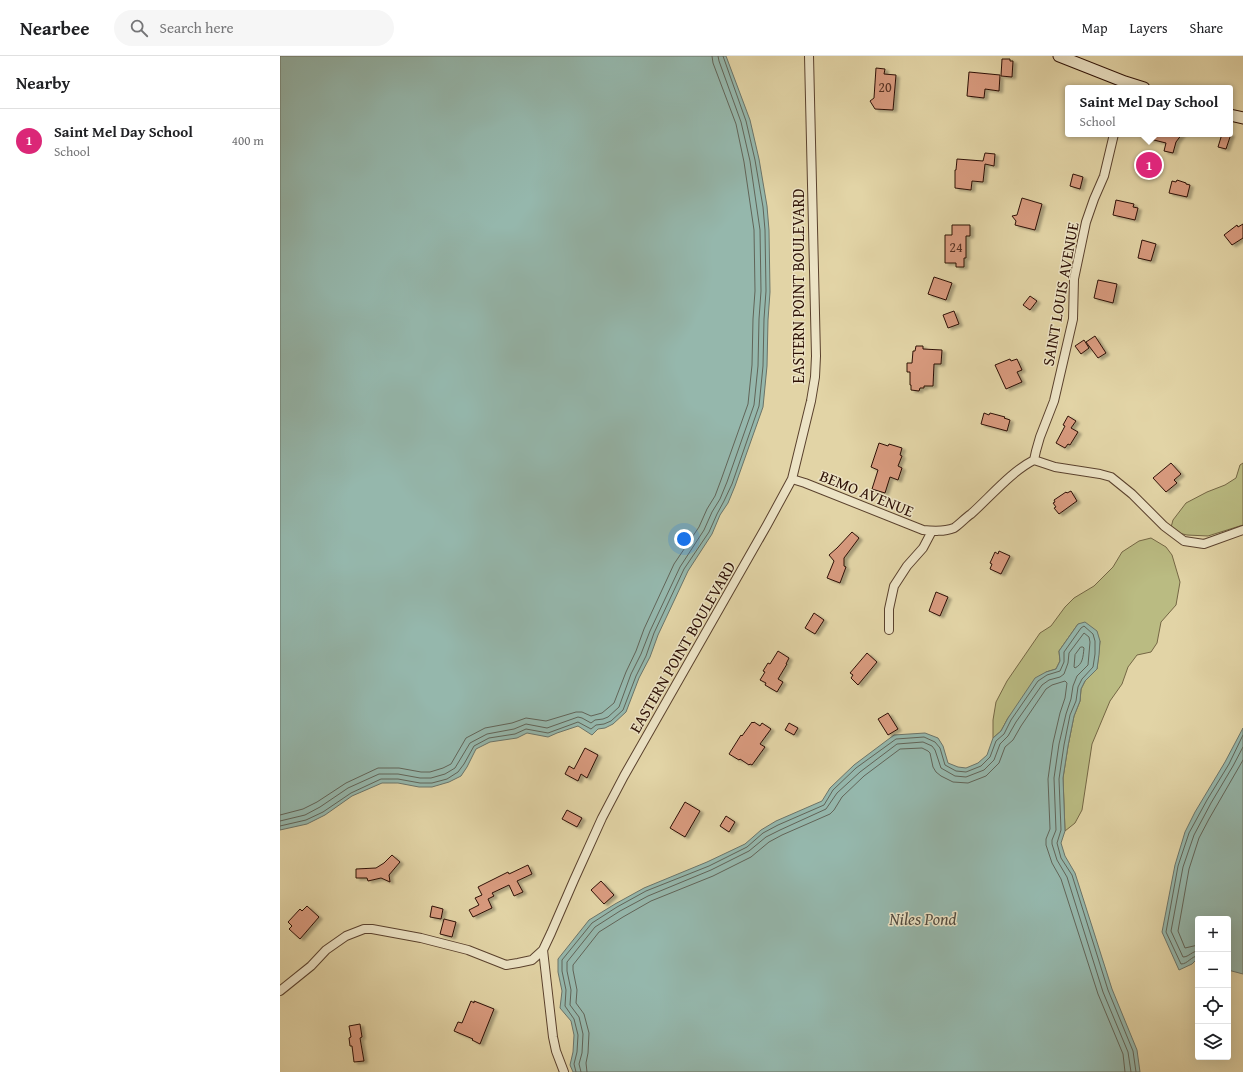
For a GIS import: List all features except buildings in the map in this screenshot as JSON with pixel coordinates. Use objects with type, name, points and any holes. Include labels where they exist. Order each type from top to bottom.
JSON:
[{"type":"main road","points":[[1059,56],[1125,85]]},
{"type":"main road","points":[[1233,116],[1243,118]]},
{"type":"street","name":"EASTERN POINT BOULEVARD","points":[[280,991],[311,966],[326,950],[346,936],[364,929],[372,929],[421,938],[472,952],[506,965],[518,964],[532,960],[543,950],[602,818],[624,776],[792,479],[811,401],[815,377],[816,356],[809,56]]},
{"type":"street","name":"SAINT LOUIS AVENUE","points":[[1034,460],[1040,436],[1054,401],[1070,334],[1073,319],[1074,279],[1086,222],[1104,176],[1113,137]]},
{"type":"street","points":[[889,630],[889,609],[894,586],[907,566],[923,548],[932,531],[938,532],[954,528],[1013,474],[1034,460],[1055,467],[1088,471],[1111,477],[1132,494],[1164,526],[1184,541],[1204,544],[1243,530]]},
{"type":"street","name":"BEMO AVENUE","points":[[792,479],[923,530],[932,531]]},
{"type":"street","points":[[543,950],[553,1038],[564,1072]]},
{"type":"green space","points":[[1243,463],[1243,525],[1208,536],[1187,535],[1170,531],[1173,520],[1186,503],[1225,485],[1236,478],[1240,465]]},
{"type":"green space","points":[[1151,538],[1166,547],[1172,555],[1180,582],[1176,605],[1161,622],[1157,643],[1151,652],[1137,655],[1128,667],[1122,684],[1110,701],[1092,744],[1082,810],[1075,823],[1065,831],[1063,778],[1068,746],[1074,716],[1080,701],[1081,689],[1085,681],[1097,669],[1100,641],[1078,624],[1059,651],[1060,661],[1056,669],[1046,672],[1008,718],[1001,731],[993,738],[993,720],[996,702],[1007,681],[1040,633],[1051,626],[1065,607],[1074,598],[1094,586],[1113,567],[1122,552],[1139,541]]},
{"type":"water","points":[[280,56],[726,56],[750,120],[759,159],[767,206],[769,230],[770,292],[767,366],[763,407],[728,503],[720,515],[712,534],[688,571],[658,635],[650,657],[639,678],[626,712],[613,724],[605,728],[598,729],[592,735],[578,726],[548,737],[527,733],[517,738],[490,742],[476,749],[461,776],[449,782],[432,787],[419,787],[398,783],[382,783],[352,796],[325,815],[307,824],[280,830]]},
{"type":"water","name":"Niles Pond","points":[[1085,622],[1097,631],[1100,641],[1099,655],[1097,669],[1085,681],[1081,689],[1080,701],[1074,716],[1063,778],[1065,831],[1061,843],[1065,856],[1075,873],[1112,989],[1137,1050],[1140,1072],[573,1072],[570,1065],[573,1052],[574,1035],[571,1021],[560,1008],[562,991],[558,972],[558,959],[589,920],[644,888],[707,862],[745,844],[761,830],[776,821],[822,801],[830,788],[854,765],[894,735],[925,733],[938,738],[943,746],[948,763],[966,768],[978,763],[987,755],[993,738],[1001,731],[1035,678],[1056,669],[1060,661],[1059,651],[1078,624]]},
{"type":"water","points":[[1243,728],[1243,974],[1231,971],[1231,916],[1195,916],[1195,961],[1179,970],[1162,932],[1175,865],[1185,832],[1195,812],[1225,762]]},
{"type":"place","name":"Saint Mel Day School","points":[[1149,165]]}]
